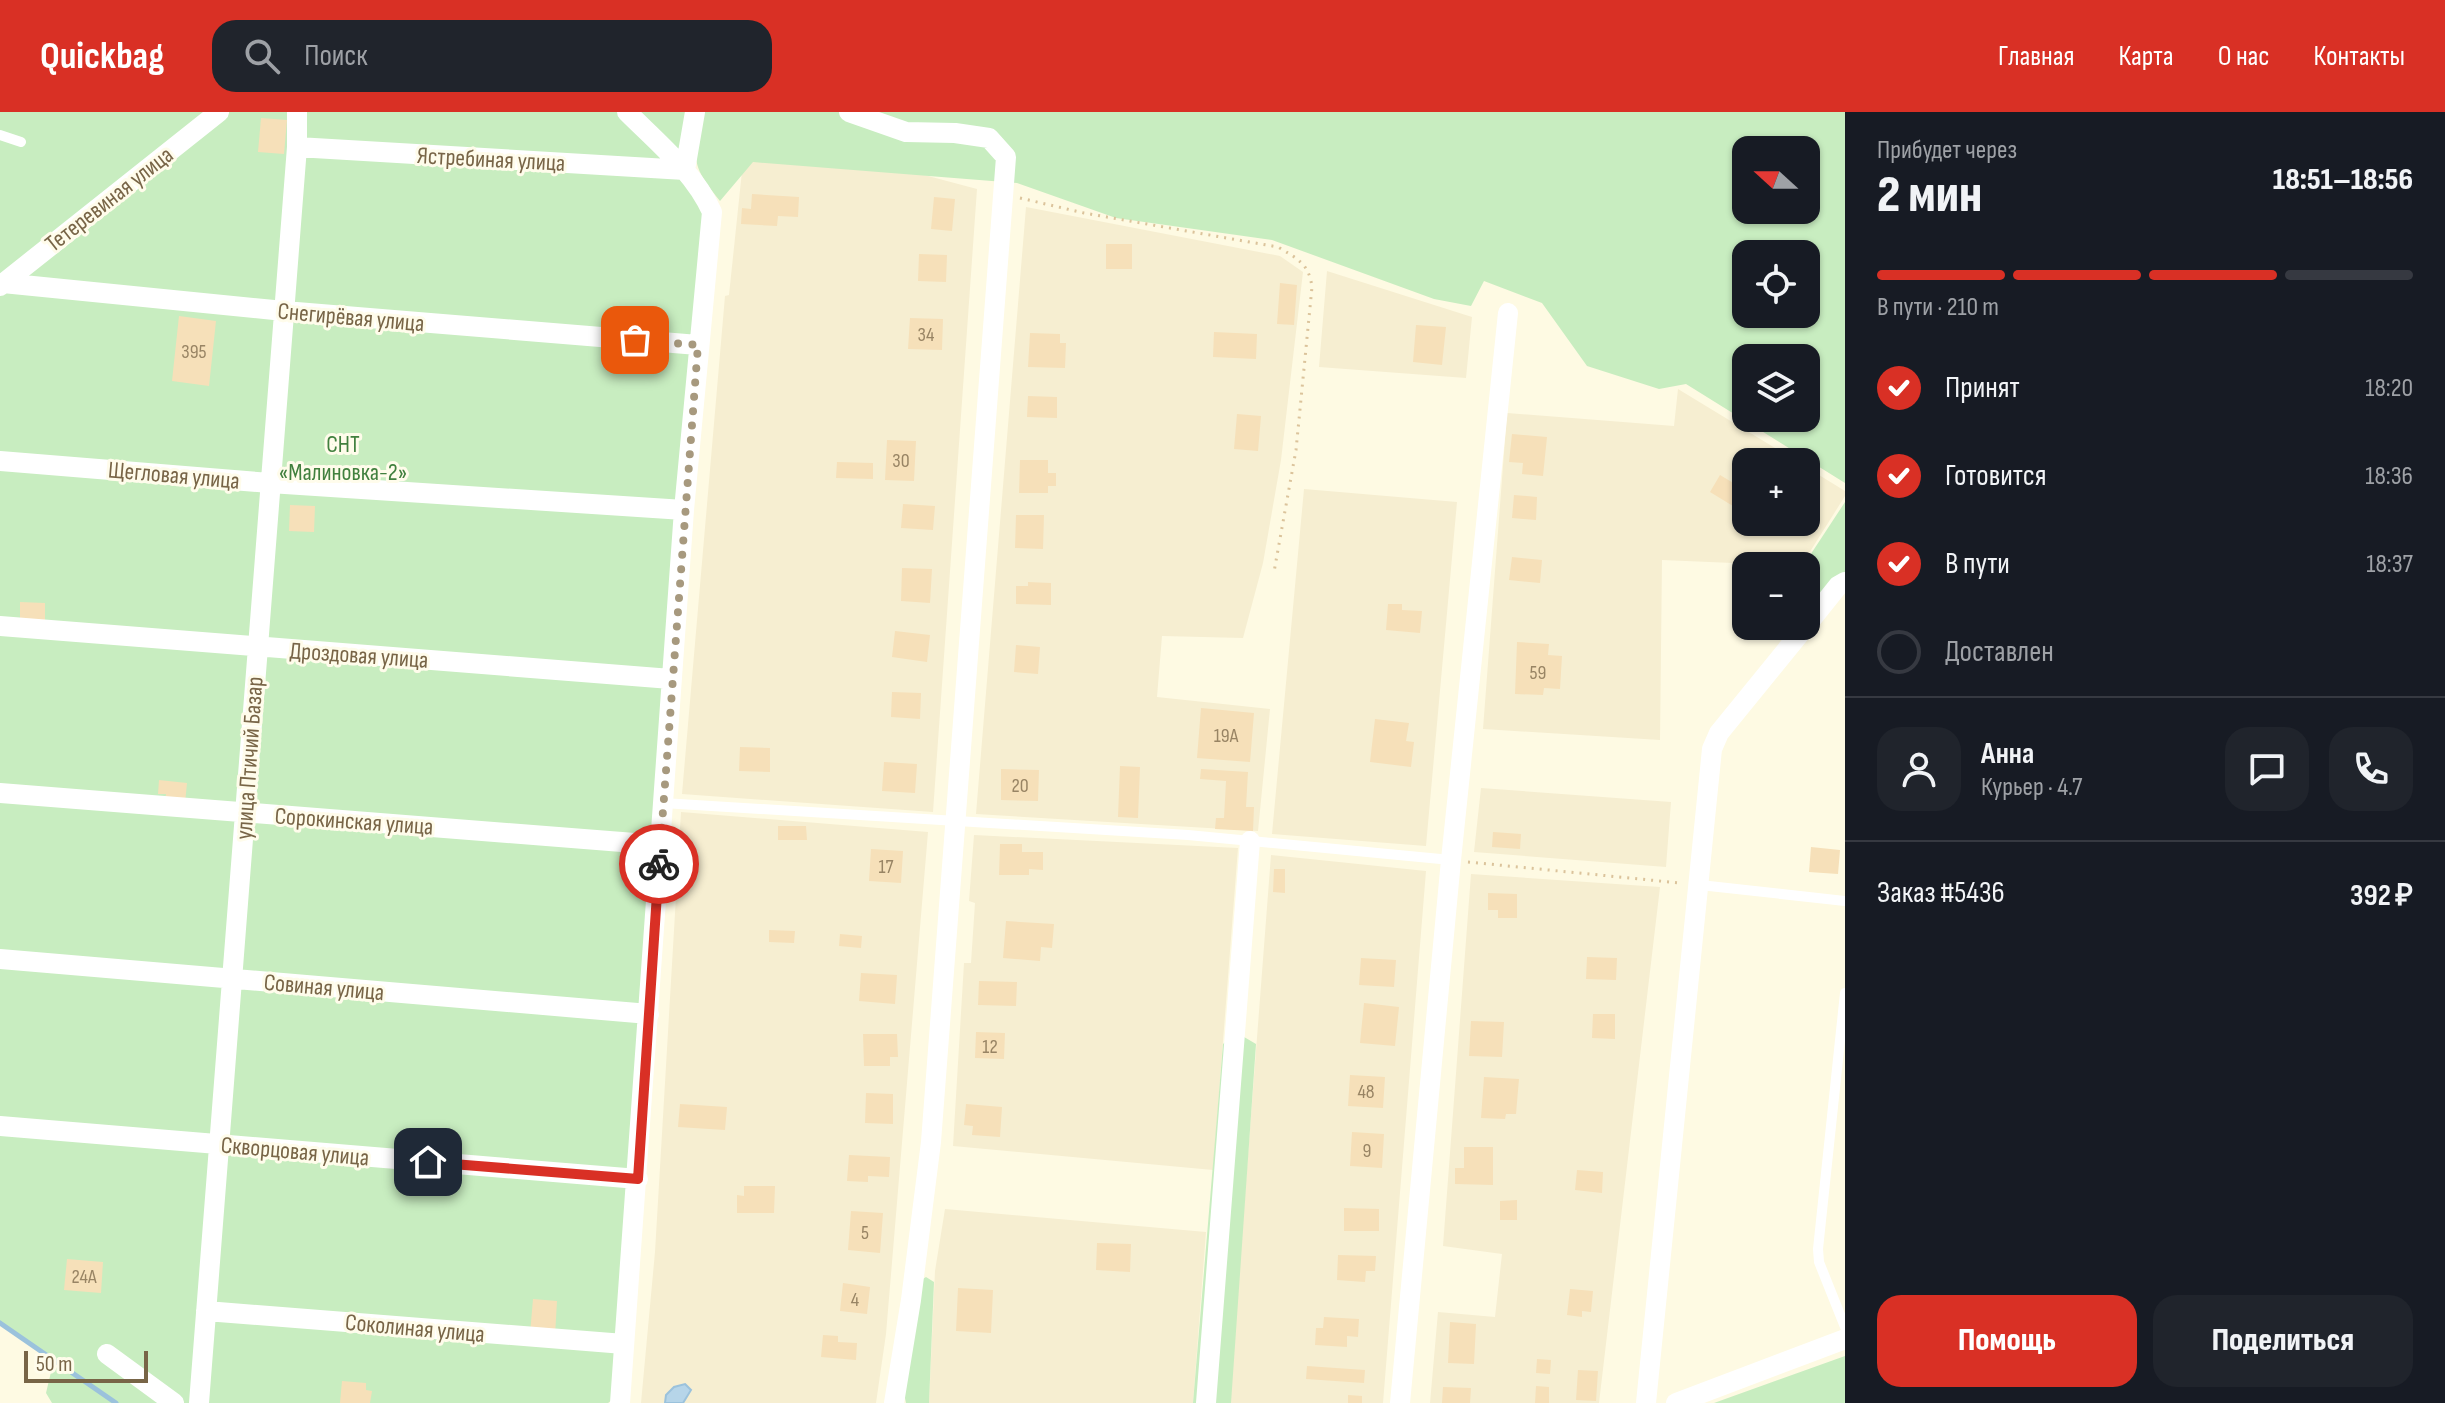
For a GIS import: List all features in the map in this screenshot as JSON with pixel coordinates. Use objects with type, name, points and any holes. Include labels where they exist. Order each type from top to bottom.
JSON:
[{"type":"street","name":"Тетеревиная улица","points":[[2,284],[219,112]]},
{"type":"street","name":"улица Птичий Базар","points":[[199,1403],[297,147],[297,112]]},
{"type":"street","points":[[616,1400],[624,1344],[638,1179],[671,679],[712,212],[685,170],[627,112]]},
{"type":"street","points":[[685,170],[695,112]]},
{"type":"street","points":[[849,112],[906,132],[955,133],[989,138],[1006,157],[931,1142],[894,1403]]},
{"type":"street","name":"Ястребиная улица","points":[[297,147],[685,170]]},
{"type":"street","name":"Снегирёвая улица","points":[[2,284],[698,345]]},
{"type":"street","points":[[1400,1403],[1451,860],[1508,313]]},
{"type":"street","name":"Щегловая улица","points":[[0,461],[270,483],[684,510]]},
{"type":"street","points":[[1820,608],[1845,582]]},
{"type":"street","name":"Дроздовая улица","points":[[0,626],[671,679]]},
{"type":"street","points":[[1646,1403],[1712,749],[1719,733],[1795,640]]},
{"type":"street","name":"Сорокинская улица","points":[[0,793],[660,845]]},
{"type":"street","points":[[1206,1403],[1250,841]]},
{"type":"street","name":"Совиная улица","points":[[0,959],[649,1014]]},
{"type":"street","name":"Скворцовая улица","points":[[0,1126],[638,1179]]},
{"type":"street","name":"Соколиная улица","points":[[206,1311],[624,1344]]},
{"type":"street","points":[[1676,1403],[1845,1339]]},
{"type":"street","points":[[107,1354],[174,1403]]},
{"type":"lane","points":[[0,135],[21,142]]},
{"type":"lane","points":[[663,803],[1250,841],[1451,860]]},
{"type":"lane","points":[[1700,885],[1845,901]]},
{"type":"lane","points":[[1845,993],[1818,1249],[1819,1262],[1845,1327]]},
{"type":"path","points":[[1004,196],[1278,247],[1310,272],[1312,287],[1296,450],[1274,572]]},
{"type":"path","points":[[1451,860],[1700,885]]},
{"type":"shaded area","points":[[748,114],[868,160],[977,189],[933,812],[682,794],[725,296],[729,295]]},
{"type":"shaded area","points":[[1026,207],[1280,256],[1303,272],[1281,460],[1263,563],[1243,638],[1162,636],[1157,697],[1270,709],[1258,831],[976,814]]},
{"type":"shaded area","points":[[1327,271],[1472,317],[1466,378],[1319,367]]},
{"type":"shaded area","points":[[1678,389],[1732,422],[1732,432],[1749,432],[1775,448],[1732,448],[1732,536],[1820,536],[1810,552],[1732,552],[1732,563],[1662,560],[1660,740],[1483,729],[1507,413],[1674,426]]},
{"type":"shaded area","points":[[1820,476],[1845,491],[1845,496],[1820,536]]},
{"type":"shaded area","points":[[1304,489],[1457,502],[1426,846],[1272,834]]},
{"type":"shaded area","points":[[1481,788],[1671,802],[1666,867],[1474,852]]},
{"type":"shaded area","points":[[681,812],[928,832],[886,1334],[876,1403],[641,1403],[655,1252]]},
{"type":"shaded area","points":[[974,835],[1238,848],[1213,1170],[953,1146],[964,963],[971,963],[975,903],[969,901]]},
{"type":"shaded area","points":[[1271,855],[1426,871],[1383,1403],[1229,1403]]},
{"type":"shaded area","points":[[1471,874],[1660,887],[1599,1403],[1430,1403],[1438,1312],[1495,1317],[1502,1254],[1443,1246]]},
{"type":"shaded area","points":[[945,1209],[1206,1232],[1193,1403],[929,1403],[935,1271]]},
{"type":"green space","name":"СНТ «Малиновка-2»","points":[[0,112],[627,112],[705,197],[620,1394],[608,1403],[52,1403],[46,1393],[51,1372],[60,1365],[0,1323]]},
{"type":"green space","points":[[632,112],[688,112],[681,161]]},
{"type":"green space","points":[[701,112],[1845,112],[1845,483],[1820,467],[1820,448],[1789,448],[1763,432],[1820,432],[1820,344],[1732,344],[1732,413],[1686,384],[1659,389],[1587,366],[1542,303],[1484,281],[1471,306],[1434,299],[1272,240],[1116,218],[1017,183],[753,162],[720,201],[698,168],[696,151]]},
{"type":"green space","points":[[1845,502],[1845,576],[1820,595],[1820,552],[1812,552]]},
{"type":"green space","points":[[1239,1034],[1256,1044],[1231,1403],[1193,1403],[1223,1044]]},
{"type":"green space","points":[[926,1277],[934,1282],[929,1403],[906,1403],[902,1384],[918,1282]]},
{"type":"green space","points":[[1845,1356],[1845,1403],[1714,1403]]},
{"type":"water","points":[[685,1384],[691,1390],[683,1403],[665,1403],[666,1395],[674,1387]]},
{"type":"building","points":[[261,118],[287,120],[284,154],[258,152]]},
{"type":"building","points":[[752,194],[799,197],[798,217],[778,216],[777,226],[741,224],[742,208],[751,209]]},
{"type":"building","points":[[934,197],[955,199],[952,231],[931,229]]},
{"type":"building","points":[[1106,244],[1132,244],[1132,269],[1106,269]]},
{"type":"building","points":[[919,254],[947,255],[946,282],[918,281]]},
{"type":"building","points":[[1280,283],[1297,285],[1294,325],[1277,324]]},
{"type":"building","points":[[179,316],[216,321],[209,386],[172,381]]},
{"type":"building","points":[[910,318],[943,319],[942,350],[908,349]]},
{"type":"building","points":[[1416,325],[1446,327],[1442,365],[1413,362]]},
{"type":"building","points":[[1214,332],[1257,334],[1256,359],[1213,357]]},
{"type":"building","points":[[1030,333],[1060,334],[1060,343],[1066,343],[1065,368],[1028,367]]},
{"type":"building","points":[[1028,396],[1057,397],[1057,418],[1027,417]]},
{"type":"building","points":[[1237,414],[1261,416],[1258,451],[1234,449]]},
{"type":"building","points":[[1512,434],[1547,437],[1543,476],[1522,474],[1523,463],[1509,462]]},
{"type":"building","points":[[887,440],[916,441],[914,481],[885,480]]},
{"type":"building","points":[[1020,460],[1048,460],[1048,473],[1056,473],[1056,486],[1048,486],[1048,493],[1019,493]]},
{"type":"building","points":[[837,462],[873,463],[873,479],[836,478]]},
{"type":"building","points":[[1720,475],[1732,482],[1732,505],[1710,492]]},
{"type":"building","points":[[1514,495],[1537,497],[1536,520],[1512,518]]},
{"type":"building","points":[[903,504],[935,506],[933,530],[901,528]]},
{"type":"building","points":[[290,505],[315,506],[314,532],[289,531]]},
{"type":"building","points":[[1016,515],[1044,515],[1043,549],[1015,548]]},
{"type":"building","points":[[1512,557],[1542,560],[1540,583],[1509,580]]},
{"type":"building","points":[[902,568],[932,569],[930,603],[901,601]]},
{"type":"building","points":[[1028,582],[1051,583],[1051,605],[1016,604],[1016,586],[1028,586]]},
{"type":"building","points":[[20,602],[45,603],[45,625],[20,625]]},
{"type":"building","points":[[1388,604],[1402,604],[1402,610],[1422,611],[1420,633],[1386,630]]},
{"type":"building","points":[[895,631],[930,635],[927,662],[892,657]]},
{"type":"building","points":[[1517,642],[1549,644],[1548,655],[1562,656],[1560,689],[1544,688],[1543,695],[1515,694]]},
{"type":"building","points":[[1016,645],[1040,647],[1038,674],[1014,672]]},
{"type":"building","points":[[892,692],[921,693],[920,719],[891,717]]},
{"type":"building","points":[[1201,708],[1254,713],[1250,762],[1197,758]]},
{"type":"building","points":[[1375,719],[1409,723],[1406,741],[1414,742],[1411,767],[1370,762]]},
{"type":"building","points":[[740,747],[770,748],[770,772],[739,771]]},
{"type":"building","points":[[884,762],[917,764],[915,793],[882,791]]},
{"type":"building","points":[[1120,766],[1140,767],[1138,818],[1118,817]]},
{"type":"building","points":[[1001,769],[1039,770],[1038,801],[1001,800]]},
{"type":"building","points":[[1201,769],[1248,772],[1246,807],[1254,807],[1253,831],[1215,829],[1216,818],[1224,818],[1226,781],[1200,779]]},
{"type":"building","points":[[159,780],[187,783],[185,803],[165,801],[166,794],[158,794]]},
{"type":"building","points":[[778,826],[806,826],[807,840],[778,840]]},
{"type":"building","points":[[1493,832],[1521,834],[1520,849],[1492,847]]},
{"type":"building","points":[[1000,844],[1022,844],[1022,852],[1043,852],[1043,870],[1029,869],[1029,875],[999,875]]},
{"type":"building","points":[[1811,847],[1840,850],[1838,874],[1809,872]]},
{"type":"building","points":[[871,849],[903,851],[901,883],[869,881]]},
{"type":"building","points":[[1274,869],[1285,869],[1285,893],[1273,892]]},
{"type":"building","points":[[1488,893],[1517,894],[1517,918],[1498,918],[1498,910],[1488,910]]},
{"type":"building","points":[[1006,921],[1054,924],[1052,948],[1041,947],[1040,961],[1003,958]]},
{"type":"building","points":[[769,930],[795,931],[794,943],[769,942]]},
{"type":"building","points":[[840,934],[862,936],[861,948],[839,946]]},
{"type":"building","points":[[1587,957],[1617,958],[1616,980],[1586,979]]},
{"type":"building","points":[[1361,958],[1396,960],[1394,987],[1359,985]]},
{"type":"building","points":[[861,973],[897,975],[895,1004],[859,1001]]},
{"type":"building","points":[[979,981],[1017,982],[1016,1006],[978,1005]]},
{"type":"building","points":[[1364,1003],[1399,1007],[1395,1046],[1360,1043]]},
{"type":"building","points":[[1593,1014],[1615,1014],[1615,1039],[1592,1038]]},
{"type":"building","points":[[1471,1021],[1504,1022],[1502,1057],[1469,1056]]},
{"type":"building","points":[[976,1032],[1005,1033],[1004,1059],[975,1058]]},
{"type":"building","points":[[863,1034],[897,1034],[898,1057],[890,1057],[890,1066],[864,1066]]},
{"type":"building","points":[[1350,1075],[1385,1077],[1383,1108],[1348,1106]]},
{"type":"building","points":[[1484,1077],[1519,1079],[1516,1114],[1506,1114],[1505,1119],[1481,1118]]},
{"type":"building","points":[[866,1093],[893,1094],[893,1124],[865,1123]]},
{"type":"building","points":[[680,1104],[727,1107],[725,1130],[678,1127]]},
{"type":"building","points":[[966,1104],[1002,1107],[1000,1137],[972,1135],[973,1126],[964,1125]]},
{"type":"building","points":[[1352,1132],[1384,1134],[1382,1168],[1350,1166]]},
{"type":"building","points":[[1464,1147],[1493,1147],[1493,1185],[1455,1184],[1455,1168],[1464,1168]]},
{"type":"building","points":[[849,1155],[890,1157],[889,1177],[868,1176],[868,1182],[847,1181]]},
{"type":"building","points":[[1577,1170],[1603,1172],[1602,1193],[1575,1190]]},
{"type":"building","points":[[744,1186],[775,1186],[774,1213],[737,1213],[737,1195],[744,1196]]},
{"type":"building","points":[[1517,1200],[1517,1220],[1500,1220],[1500,1201]]},
{"type":"building","points":[[1344,1208],[1379,1209],[1379,1231],[1344,1231]]},
{"type":"building","points":[[851,1211],[883,1213],[880,1253],[848,1250]]},
{"type":"building","points":[[1097,1243],[1131,1244],[1130,1272],[1096,1270]]},
{"type":"building","points":[[1338,1255],[1376,1256],[1375,1271],[1366,1271],[1365,1282],[1337,1280]]},
{"type":"building","points":[[67,1259],[103,1262],[101,1293],[64,1290]]},
{"type":"building","points":[[843,1283],[870,1287],[867,1314],[840,1311]]},
{"type":"building","points":[[958,1288],[993,1290],[991,1333],[956,1331]]},
{"type":"building","points":[[1570,1289],[1593,1291],[1591,1312],[1582,1311],[1582,1317],[1567,1315]]},
{"type":"building","points":[[533,1299],[557,1301],[555,1336],[530,1334]]},
{"type":"building","points":[[1324,1317],[1359,1319],[1358,1337],[1347,1336],[1347,1347],[1315,1345],[1316,1328],[1323,1328]]},
{"type":"building","points":[[1450,1322],[1476,1324],[1474,1364],[1448,1363]]},
{"type":"building","points":[[823,1335],[838,1336],[838,1342],[857,1343],[856,1360],[821,1357]]},
{"type":"building","points":[[1537,1359],[1551,1360],[1550,1374],[1536,1373]]},
{"type":"building","points":[[1307,1366],[1365,1370],[1364,1383],[1306,1379]]},
{"type":"building","points":[[1578,1370],[1598,1371],[1596,1401],[1576,1400]]},
{"type":"building","points":[[342,1381],[366,1383],[366,1390],[372,1391],[370,1403],[340,1403]]},
{"type":"building","points":[[1536,1386],[1549,1387],[1549,1403],[1535,1403]]},
{"type":"building","points":[[1443,1387],[1471,1388],[1470,1403],[1442,1403]]},
{"type":"building","points":[[1348,1395],[1362,1396],[1362,1403],[1348,1403]]},
{"type":"waterway","points":[[0,1323],[116,1403]]},
{"type":"way so far","points":[[635,340],[698,345],[659,864]]},
{"type":"route","points":[[428,1162],[638,1179],[659,864]]}]
